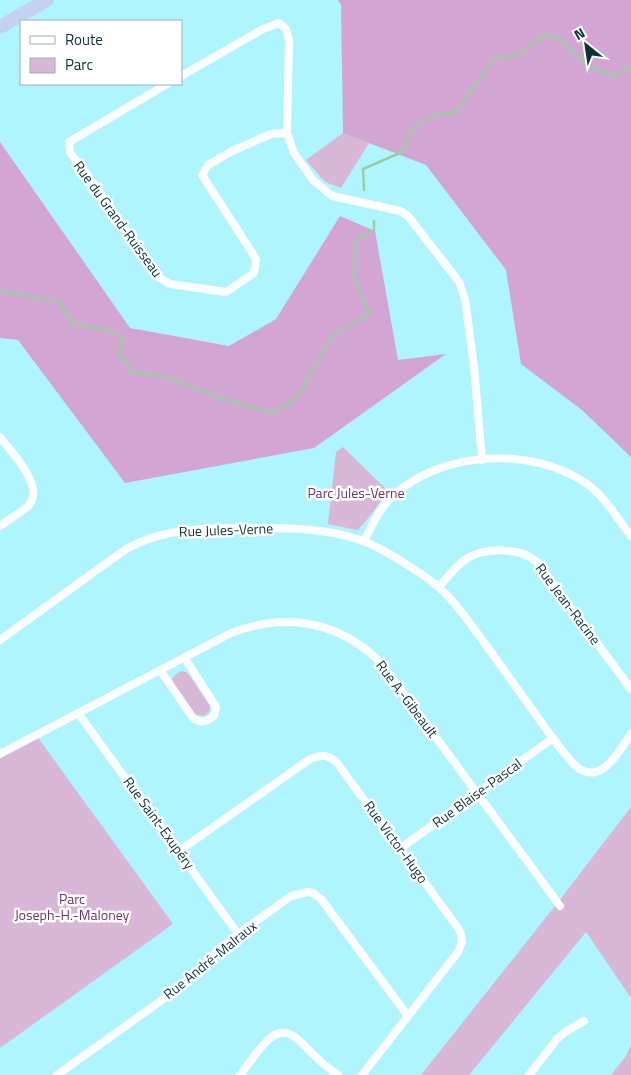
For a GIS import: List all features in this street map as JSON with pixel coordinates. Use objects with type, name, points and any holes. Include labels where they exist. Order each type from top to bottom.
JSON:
[{"type":"highway","points":[[0,27],[46,0]]},
{"type":"street","points":[[182,75],[263,29],[280,23],[286,28],[290,40],[287,133],[294,153],[313,180],[332,196],[400,211],[408,216],[459,282],[464,299],[474,367],[482,460]]},
{"type":"street","name":"Rue du Grand-Ruisseau","points":[[165,85],[69,142],[70,153],[85,171],[158,277],[170,284],[226,292],[254,273],[256,259],[202,175],[208,165],[232,151],[271,134],[287,133]]},
{"type":"street","points":[[0,437],[30,478],[34,492],[30,503],[0,526]]},
{"type":"street","points":[[364,541],[385,504],[407,484],[433,470],[455,464],[504,458],[530,460],[571,474],[587,484],[604,499],[631,536]]},
{"type":"street","name":"Rue Jules-Verne","points":[[0,640],[126,549],[145,539],[188,530],[222,528],[284,528],[331,533],[364,541],[397,558],[438,587],[464,616],[575,766],[581,770],[597,772],[607,766],[631,734]]},
{"type":"street","name":"Rue Jean-Racine","points":[[438,587],[460,564],[472,556],[498,551],[515,552],[528,556],[537,562],[631,689]]},
{"type":"street","name":"Rue A.-Gibeault","points":[[1,752],[231,633],[261,624],[306,623],[340,634],[360,644],[382,664],[560,906]]},
{"type":"street","points":[[160,670],[193,718],[198,722],[206,722],[214,716],[216,707],[184,657]]},
{"type":"street","name":"Rue Saint-Exupéry","points":[[78,713],[238,934]]},
{"type":"street","name":"Rue Blaise-Pascal","points":[[402,848],[553,738]]},
{"type":"street","name":"Rue Victor-Hugo","points":[[179,851],[310,759],[321,755],[331,757],[337,763],[402,848],[458,928],[462,938],[458,952],[362,1075]]},
{"type":"street","name":"Rue André-Malraux","points":[[56,1075],[180,987],[238,934],[292,896],[303,892],[313,893],[321,899],[408,1016]]},
{"type":"street","points":[[529,1075],[557,1039],[584,1021]]},
{"type":"street","points":[[240,1075],[268,1040],[274,1036],[286,1033],[298,1039],[316,1058],[338,1075]]},
{"type":"green space","points":[[343,133],[369,143],[341,188],[325,182],[306,160]]},
{"type":"green space","name":"Parc Jules-Verne","points":[[343,447],[388,491],[357,530],[328,524],[336,452]]},
{"type":"green space","points":[[181,671],[186,672],[190,676],[210,706],[207,714],[203,716],[194,714],[174,685],[172,679]]},
{"type":"green space","name":"Parc Joseph-H.-Maloney","points":[[36,735],[173,924],[0,1048],[0,754]]},
{"type":"green space","points":[[631,807],[631,998],[586,932],[469,1075],[421,1075],[562,897]]},
{"type":"green space","points":[[631,1045],[631,1075],[611,1075],[626,1056]]},
{"type":"shaded area","points":[[338,0],[631,0],[631,457],[582,410],[521,364],[506,270],[426,165],[343,133],[341,5]]},
{"type":"shaded area","points":[[0,142],[130,328],[229,346],[276,319],[340,216],[375,231],[398,360],[446,354],[314,448],[125,483],[18,340],[0,338]]},
{"type":"waterway","points":[[364,190],[363,169],[402,152],[414,127],[438,113],[455,113],[494,58],[518,55],[545,34],[559,39],[591,68],[615,76],[631,66]]},
{"type":"waterway","points":[[0,291],[60,302],[73,324],[108,330],[123,338],[119,354],[132,372],[170,378],[219,398],[274,413],[297,398],[333,335],[369,314],[354,276],[355,241],[374,230],[374,221]]}]
